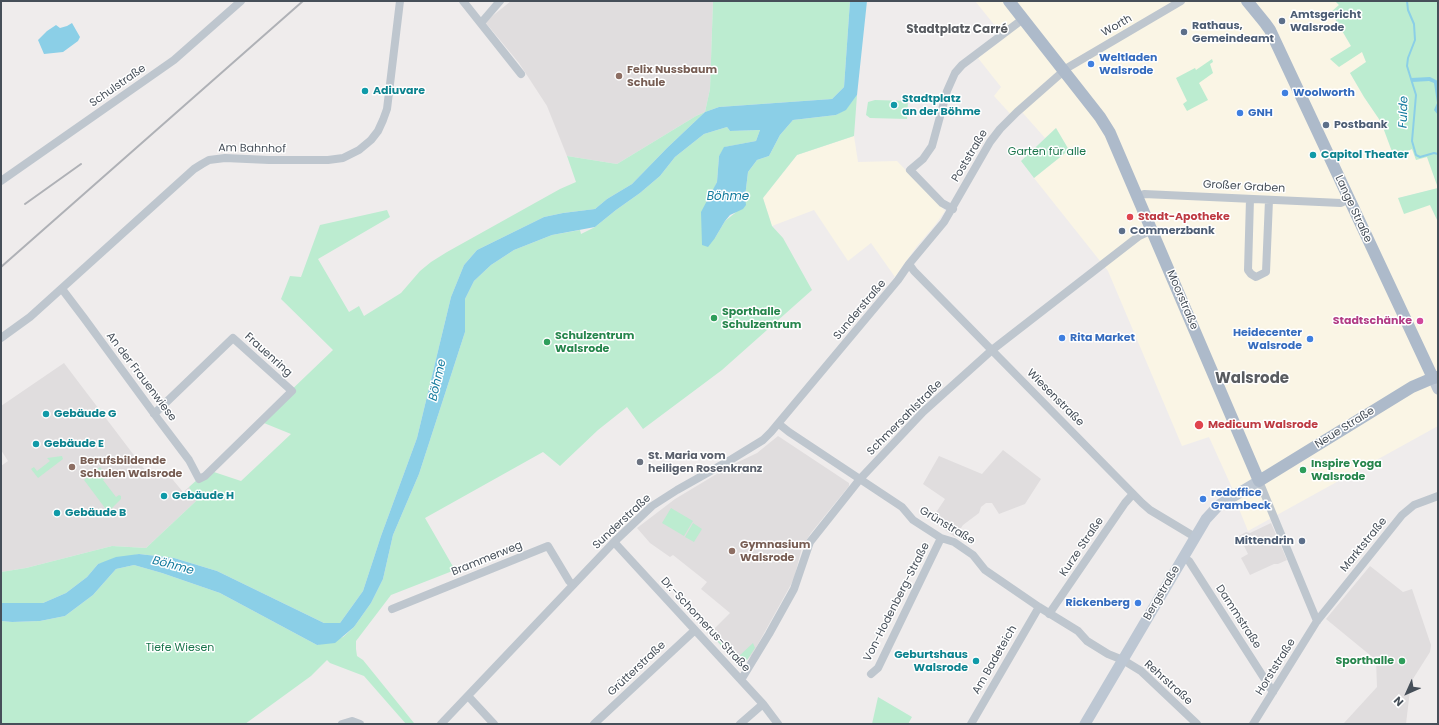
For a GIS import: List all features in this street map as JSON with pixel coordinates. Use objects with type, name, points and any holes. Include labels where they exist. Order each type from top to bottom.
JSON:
[{"type":"main road","name":"Moorstraße","points":[[1010,1],[1107,126],[1259,481]]},
{"type":"main road","name":"Lange Straße","points":[[1247,1],[1266,23],[1270,30],[1348,199],[1435,378]]},
{"type":"main road","points":[[1435,378],[1438,390]]},
{"type":"main road","name":"Neue Straße","points":[[1259,481],[1412,387],[1435,378]]},
{"type":"main road","name":"Bergstraße","points":[[1085,724],[1206,519],[1219,505],[1259,481]]},
{"type":"street","name":"Schulstraße","points":[[1,181],[174,60],[241,1]]},
{"type":"street","name":"Am Bahnhof","points":[[1,338],[30,317],[62,289],[194,169],[209,160],[225,158],[328,160],[343,158],[359,150],[371,140],[383,120],[386,109],[400,1]]},
{"type":"street","points":[[463,1],[521,74]]},
{"type":"street","points":[[481,23],[500,1]]},
{"type":"street","name":"Worth","points":[[1064,71],[1181,1]]},
{"type":"street","points":[[953,208],[942,203],[910,170],[923,160],[932,146],[947,91],[955,73],[962,65],[1023,19]]},
{"type":"street","name":"Poststraße","points":[[909,264],[944,222],[988,144],[995,135],[1033,97],[1064,71]]},
{"type":"street","name":"Großer Graben","points":[[1137,196],[1144,194],[1341,203],[1348,199]]},
{"type":"street","points":[[1250,199],[1248,270],[1256,277],[1266,272],[1269,200]]},
{"type":"street","name":"Schmersahlstraße","points":[[741,680],[794,589],[810,542],[860,479],[923,412],[992,350],[1139,236],[1152,230]]},
{"type":"street","name":"Wiesenstraße","points":[[909,264],[914,271],[1133,494],[1150,510],[1195,537]]},
{"type":"street","name":"Sunderstraße","points":[[441,724],[614,542],[652,506],[763,440],[779,424],[898,280],[909,264]]},
{"type":"street","name":"An der Frauenwiese","points":[[62,289],[189,460],[199,479]]},
{"type":"street","name":"Frauenring","points":[[154,414],[233,338],[292,391],[205,476],[199,479]]},
{"type":"street","name":"Grünstraße","points":[[779,424],[902,507],[914,520],[941,538],[954,542],[973,555],[985,570],[1049,614],[1078,631],[1087,641],[1108,654],[1123,660]]},
{"type":"street","name":"Moorstraße","points":[[1259,481],[1317,621]]},
{"type":"street","name":"Kurze Straße","points":[[1049,614],[1125,503],[1133,494]]},
{"type":"street","name":"Marktstraße","points":[[1317,621],[1406,510],[1414,505],[1438,496]]},
{"type":"street","name":"Von-Hodenberg-Straße","points":[[871,674],[878,668],[941,538]]},
{"type":"street","name":"Dr.-Schomerus-Straße","points":[[614,542],[763,704],[778,724]]},
{"type":"street","name":"Brammerweg","points":[[392,609],[548,546],[569,581],[573,585]]},
{"type":"street","name":"Dammstraße","points":[[1183,557],[1189,561],[1273,692]]},
{"type":"street","name":"Am Badeteich","points":[[971,724],[1039,607]]},
{"type":"street","name":"Horststraße","points":[[1253,724],[1317,621]]},
{"type":"street","name":"Grütterstraße","points":[[594,724],[695,630]]},
{"type":"street","name":"Rehrstraße","points":[[1123,660],[1141,671],[1197,724]]},
{"type":"street","points":[[468,696],[494,724]]},
{"type":"street","points":[[740,724],[763,704]]},
{"type":"street","points":[[342,724],[352,721],[360,724]]},
{"type":"shaded area","name":"Felix Nussbaum Schule","points":[[511,1],[713,1],[710,89],[705,112],[617,164],[567,156],[547,106],[519,63],[485,22]]},
{"type":"shaded area","points":[[975,1],[1335,1],[1339,5],[1331,12],[1351,46],[1331,59],[1362,51],[1366,62],[1350,73],[1381,122],[1394,157],[1412,149],[1427,157],[1438,188],[1398,198],[1430,205],[1438,222],[1438,426],[1248,531],[1235,499],[1233,490],[1209,437],[1182,446],[1108,271],[1034,178],[1069,150],[1056,128],[1045,138],[1022,112],[1015,119],[994,96],[1001,87],[978,58],[1005,38]]},
{"type":"shaded area","points":[[854,136],[858,162],[897,161],[945,211],[895,277],[871,243],[848,261],[814,210],[772,226],[763,198],[797,155]]},
{"type":"shaded area","name":"Berufsbildende Schulen Walsrode","points":[[64,363],[152,479],[164,469],[183,492],[189,487],[196,501],[146,548],[112,546],[26,568],[1,572],[1,466],[8,461],[1,450],[1,406]]},
{"type":"shaded area","name":"Gymnasium Walsrode","points":[[778,436],[849,483],[849,486],[811,533],[802,547],[794,579],[752,655],[742,663],[736,663],[710,633],[730,613],[701,589],[707,582],[673,555],[670,557],[650,543],[637,528],[675,499],[730,466],[757,453]]},
{"type":"shaded area","points":[[1003,450],[1041,479],[1025,504],[999,514],[992,503],[986,503],[981,507],[979,513],[963,525],[955,537],[931,520],[945,499],[923,484],[939,456],[982,474]]},
{"type":"shaded area","points":[[1271,523],[1287,560],[1250,575],[1241,558],[1248,554],[1239,536],[1246,532],[1250,533]]},
{"type":"shaded area","points":[[1370,566],[1403,592],[1412,589],[1431,645],[1430,652],[1411,682],[1406,724],[1344,723],[1377,687],[1376,660],[1326,619]]},
{"type":"green space","points":[[713,1],[850,1],[844,87],[832,99],[719,107],[705,112],[710,89]]},
{"type":"green space","points":[[1335,1],[1438,1],[1438,188],[1427,157],[1416,160],[1412,149],[1394,157],[1381,122],[1350,73],[1366,62],[1362,52],[1339,67],[1330,59],[1351,46],[1331,12],[1339,5]]},
{"type":"green space","points":[[1212,59],[1213,62],[1210,64],[1213,73],[1199,83],[1208,100],[1187,111],[1183,104],[1187,101],[1176,78],[1195,68],[1196,70]]},
{"type":"green space","name":"Tiefe Wiesen","points":[[857,95],[854,136],[797,155],[763,198],[772,226],[783,238],[812,290],[722,370],[643,429],[627,407],[598,430],[560,466],[543,452],[425,518],[455,570],[391,595],[356,641],[357,656],[363,660],[414,723],[413,724],[406,724],[364,676],[330,663],[327,660],[311,676],[245,724],[1,724],[1,621],[40,621],[65,616],[93,595],[116,569],[134,565],[220,593],[317,645],[343,637],[354,627],[371,603],[383,579],[393,535],[419,474],[465,332],[465,299],[474,281],[491,265],[514,250],[552,235],[580,230],[581,234],[595,227],[660,176],[675,157],[704,134],[727,127],[730,131],[760,130],[756,141],[725,147],[719,156],[717,182],[711,195],[715,238],[725,221],[735,213],[745,197],[748,172],[757,160],[769,156],[780,135],[793,120],[836,115],[846,109]]},
{"type":"green space","points":[[875,100],[908,101],[907,119],[870,118],[866,115],[868,102]]},
{"type":"green space","points":[[705,112],[632,184],[607,199],[595,209],[544,217],[477,250],[464,265],[451,297],[417,438],[381,536],[363,591],[340,623],[324,623],[217,571],[174,558],[139,554],[98,564],[87,577],[66,593],[43,603],[1,603],[1,572],[26,568],[112,546],[146,548],[196,501],[189,487],[208,470],[241,481],[291,434],[259,421],[333,350],[281,299],[290,276],[301,277],[320,225],[387,210],[390,217],[318,259],[349,312],[359,306],[364,316],[401,293],[420,271],[431,262],[560,189],[576,182],[567,156],[617,164]]},
{"type":"green space","name":"Garten für alle","points":[[1056,128],[1069,150],[1034,178],[1021,161]]},
{"type":"green space","points":[[1438,188],[1438,222],[1430,205],[1404,214],[1398,198]]},
{"type":"green space","points":[[62,456],[63,459],[38,478],[31,469],[34,467],[37,471],[50,461],[47,458]]},
{"type":"green space","points":[[100,467],[108,477],[103,480],[116,497],[119,495],[121,496],[121,499],[108,512],[84,480]]},
{"type":"green space","points":[[671,508],[693,521],[684,536],[662,523]]},
{"type":"green space","points":[[693,523],[702,529],[694,542],[685,537]]},
{"type":"green space","points":[[713,632],[738,657],[753,643],[755,648],[747,660],[742,663],[736,662],[711,634]]},
{"type":"green space","points":[[878,697],[912,717],[908,724],[872,724]]},
{"type":"water","name":"Böhme","points":[[850,1],[867,1],[857,95],[846,110],[836,115],[793,120],[780,135],[769,156],[757,160],[748,172],[745,197],[746,205],[743,209],[730,215],[708,247],[702,245],[701,212],[717,182],[719,156],[724,147],[756,141],[760,130],[730,131],[727,127],[704,134],[675,157],[660,176],[595,227],[552,235],[514,250],[491,265],[474,281],[465,299],[465,332],[419,474],[393,535],[383,579],[371,603],[354,627],[335,643],[317,645],[220,593],[134,565],[116,569],[93,595],[65,616],[40,621],[1,621],[1,603],[43,603],[66,593],[87,577],[98,564],[116,557],[139,554],[174,558],[217,571],[324,623],[340,623],[363,591],[381,536],[417,438],[451,297],[464,265],[477,250],[544,217],[595,209],[607,199],[632,184],[705,112],[719,107],[832,99],[844,87]]},
{"type":"water","points":[[72,23],[80,37],[78,41],[63,52],[44,54],[38,40],[56,25],[60,28]]},
{"type":"water","points":[[1430,77],[1438,81],[1438,115],[1434,110],[1437,103],[1434,83],[1429,81],[1412,82],[1411,78]]},
{"type":"waterway","name":"Fulde","points":[[1407,1],[1408,10],[1414,24],[1415,40],[1408,58],[1407,66],[1416,95],[1412,141],[1416,155],[1420,157],[1434,153],[1438,154]]},
{"type":"railway","points":[[1,267],[303,1]]},
{"type":"railway","points":[[25,204],[81,164]]},
{"type":"place","name":"Amtsgericht Walsrode","points":[[1282,21]]},
{"type":"place","name":"Rathaus, Gemeindeamt","points":[[1184,32]]},
{"type":"place","name":"Weltladen Walsrode","points":[[1091,64]]},
{"type":"place","name":"Felix Nussbaum Schule","points":[[619,76]]},
{"type":"place","name":"Adiuvare","points":[[365,91]]},
{"type":"place","name":"Woolworth","points":[[1285,93]]},
{"type":"place","name":"Stadtplatz an der Böhme","points":[[894,105]]},
{"type":"place","name":"GNH","points":[[1240,113]]},
{"type":"place","name":"Postbank","points":[[1326,125]]},
{"type":"place","name":"Capitol Theater","points":[[1313,155]]},
{"type":"place","name":"Stadt-Apotheke","points":[[1130,217]]},
{"type":"place","name":"Commerzbank","points":[[1122,231]]},
{"type":"place","name":"Sporthalle Schulzentrum","points":[[714,318]]},
{"type":"place","name":"Stadtschänke","points":[[1420,321]]},
{"type":"place","name":"Rita Market","points":[[1062,338]]},
{"type":"place","name":"Heidecenter Walsrode","points":[[1310,339]]},
{"type":"place","name":"Schulzentrum Walsrode","points":[[547,342]]},
{"type":"place","name":"Gebäude G","points":[[46,414]]},
{"type":"place","name":"Medicum Walsrode","points":[[1199,425]]},
{"type":"place","name":"Gebäude E","points":[[36,444]]},
{"type":"place","name":"St. Maria vom heiligen Rosenkranz","points":[[640,462]]},
{"type":"place","name":"Berufsbildende Schulen Walsrode","points":[[72,467]]},
{"type":"place","name":"Inspire Yoga Walsrode","points":[[1303,470]]},
{"type":"place","name":"Gebäude H","points":[[164,496]]},
{"type":"place","name":"redoffice Grambeck","points":[[1203,499]]},
{"type":"place","name":"Gebäude B","points":[[57,513]]},
{"type":"place","name":"Mittendrin","points":[[1302,541]]},
{"type":"place","name":"Gymnasium Walsrode","points":[[732,551]]},
{"type":"place","name":"Rickenberg","points":[[1138,603]]},
{"type":"place","name":"Geburtshaus Walsrode","points":[[976,661]]},
{"type":"place","name":"Sporthalle","points":[[1402,661]]},
{"type":"district","name":"Stadtplatz Carré","points":[[957,30]]},
{"type":"district","name":"Walsrode","points":[[1252,379]]}]
